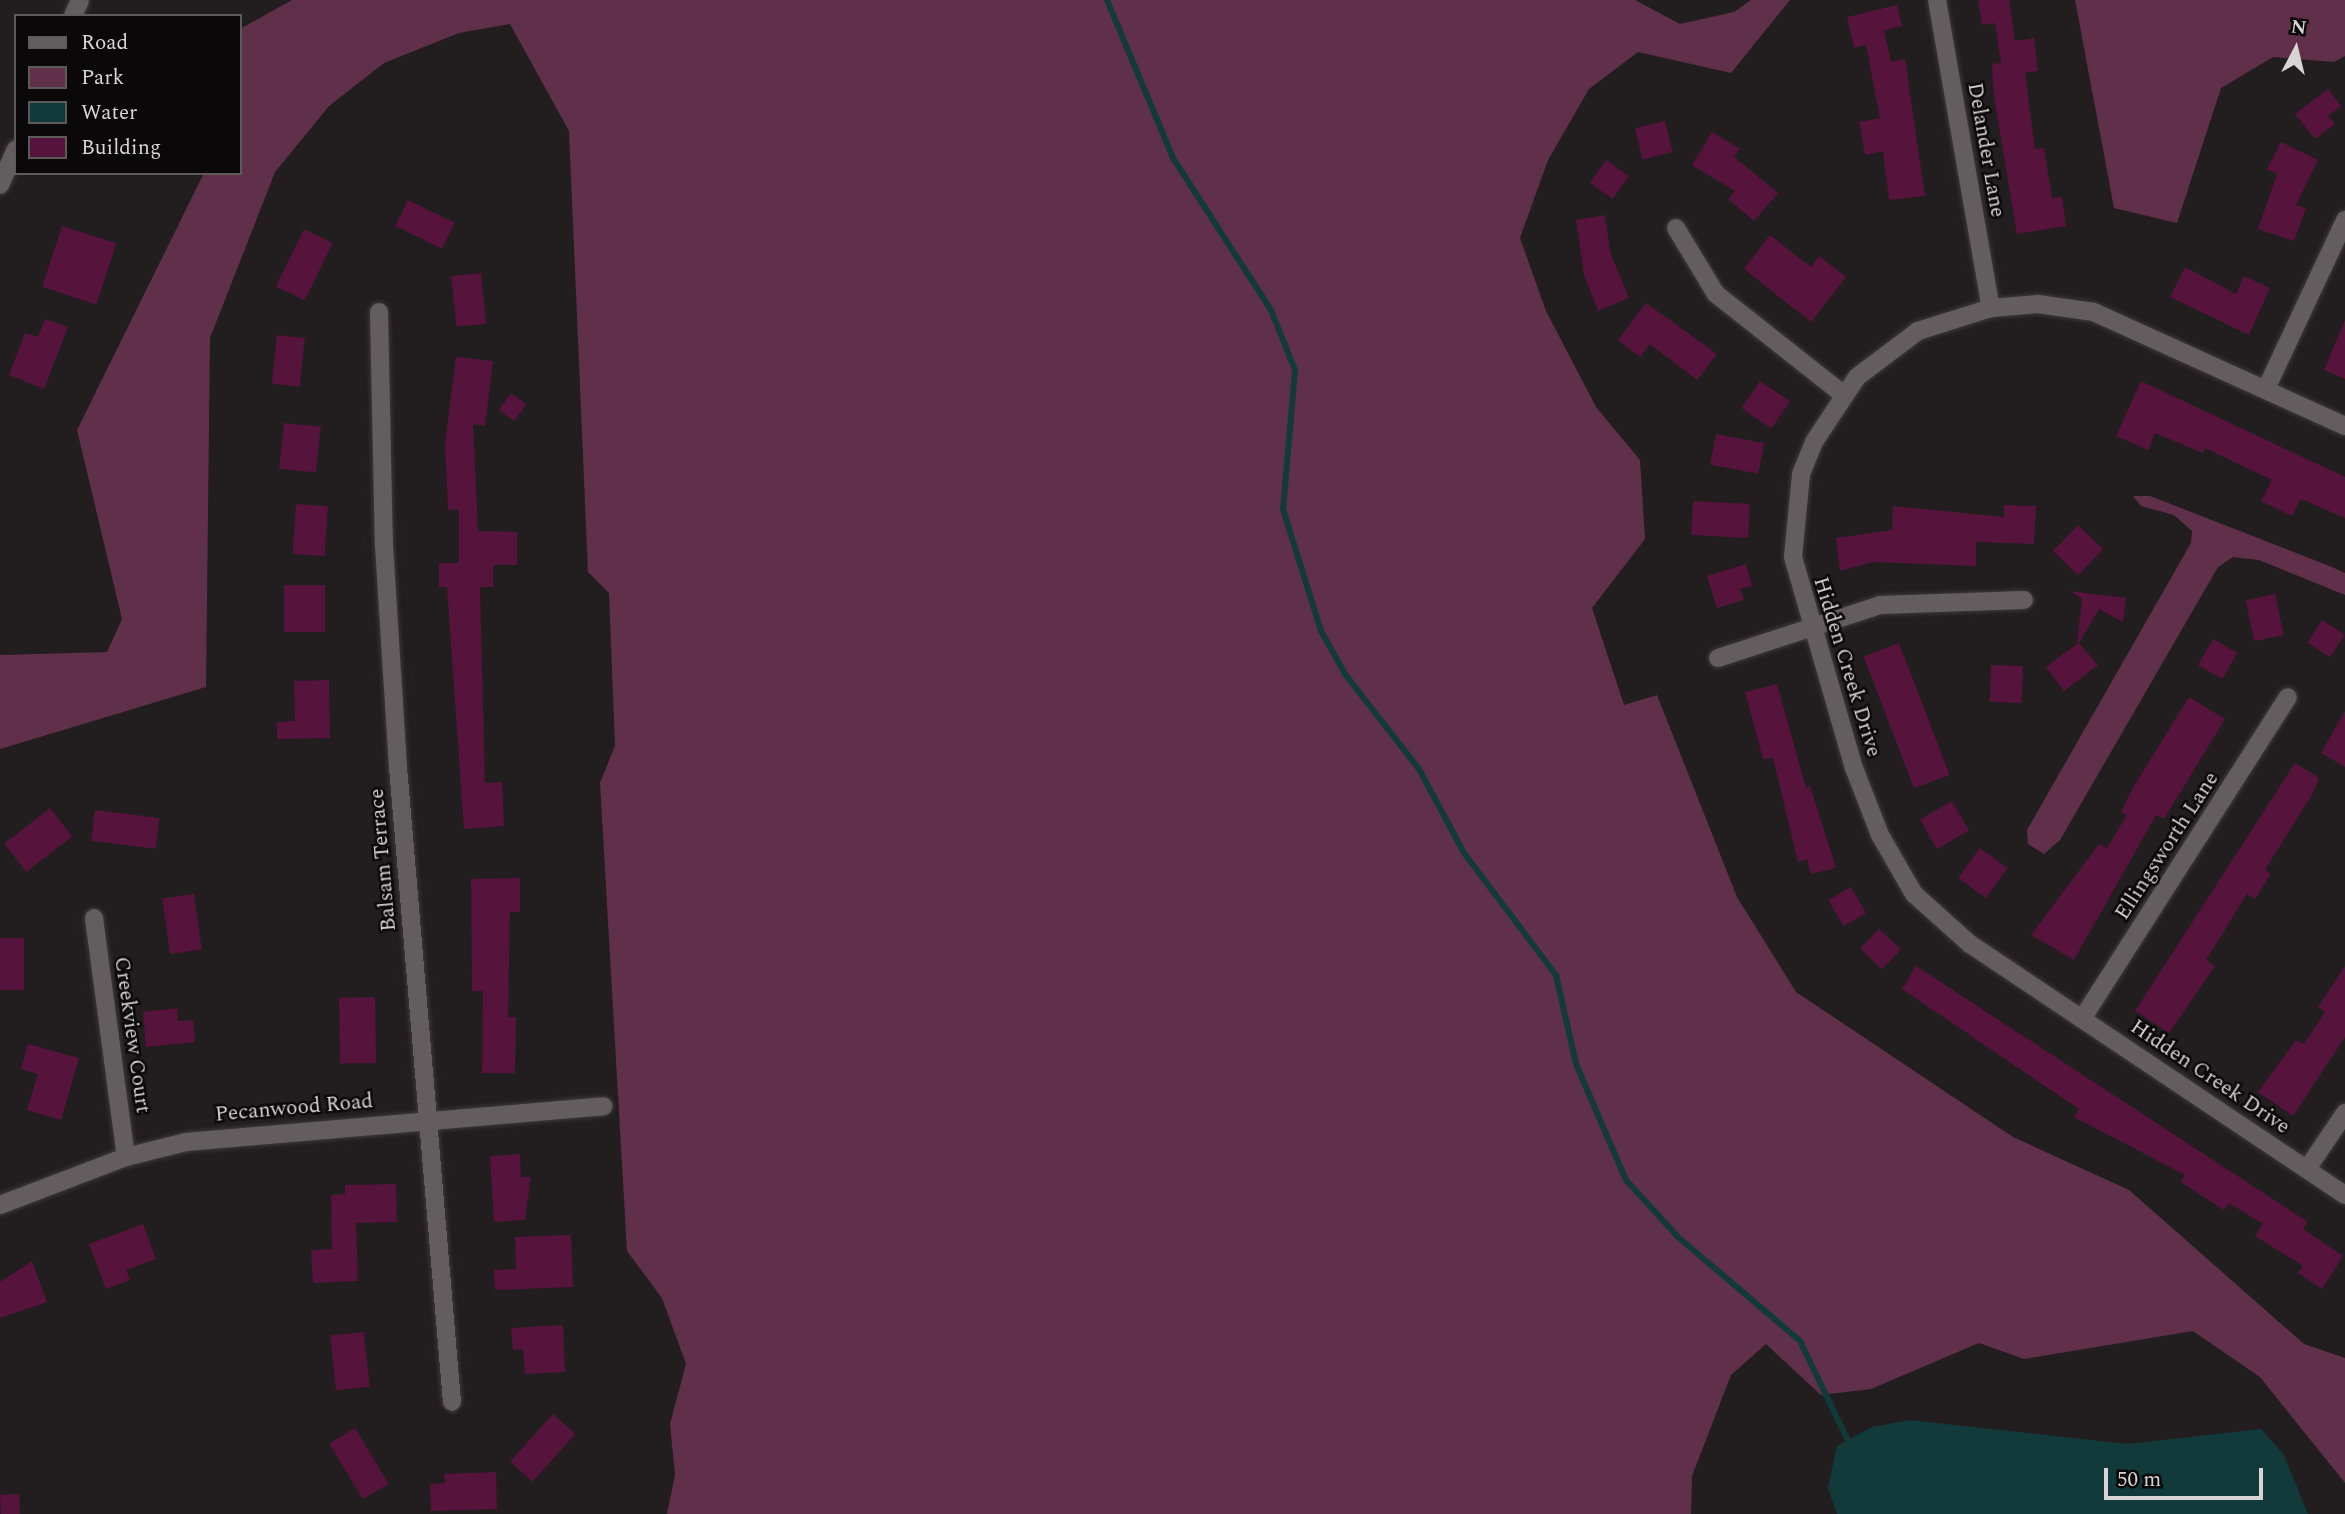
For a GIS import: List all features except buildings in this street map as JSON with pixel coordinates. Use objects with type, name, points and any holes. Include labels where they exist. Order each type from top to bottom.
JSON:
[{"type":"street","name":"Delander Lane","points":[[1937,0],[1991,308]]},
{"type":"street","points":[[0,185],[14,154]]},
{"type":"street","points":[[2266,389],[2345,220]]},
{"type":"street","points":[[1676,228],[1716,294],[1844,395]]},
{"type":"street","name":"Hidden Creek Drive","points":[[2345,426],[2094,312],[2038,304],[1991,308],[1918,331],[1885,352],[1844,395],[1814,442],[1794,516],[1797,585],[1809,625],[1880,835],[1914,894],[1943,923],[2345,1195]]},
{"type":"street","name":"Balsam Terrace","points":[[379,312],[384,544],[452,1402]]},
{"type":"street","points":[[1717,658],[1809,625],[1880,604],[2024,600]]},
{"type":"street","name":"Ellingsworth Lane","points":[[2082,1019],[2288,697]]},
{"type":"street","name":"Creekview Court","points":[[94,918],[126,1157]]},
{"type":"street","name":"Pecanwood Road","points":[[0,1205],[126,1157],[212,1138],[603,1106]]},
{"type":"street","points":[[2307,1170],[2345,1113]]},
{"type":"green space","points":[[292,0],[1635,0],[1680,24],[1734,12],[1751,0],[1790,0],[1731,73],[1638,52],[1589,89],[1548,160],[1520,238],[1546,311],[1596,407],[1640,460],[1645,539],[1592,608],[1624,705],[1657,695],[1737,897],[1796,992],[2013,1137],[2129,1190],[2304,1344],[2345,1358],[2345,1483],[2260,1377],[2193,1331],[2024,1359],[1979,1343],[1871,1389],[1821,1395],[1766,1344],[1731,1375],[1692,1476],[1691,1514],[667,1514],[675,1475],[670,1424],[686,1364],[662,1298],[627,1251],[600,783],[615,746],[609,593],[588,572],[569,131],[510,24],[459,33],[384,63],[329,106],[275,172],[210,338],[206,687],[0,749],[0,655],[107,652],[122,619],[77,430],[203,175],[242,175],[242,28]]},
{"type":"green space","points":[[2075,0],[2345,0],[2345,56],[2334,62],[2273,57],[2221,88],[2177,223],[2114,208]]},
{"type":"green space","points":[[2133,496],[2150,496],[2345,573],[2345,595],[2259,560],[2233,557],[2218,567],[2060,840],[2044,854],[2028,844],[2027,830],[2191,543],[2192,531],[2174,515],[2141,506]]},
{"type":"water","points":[[1909,1420],[2127,1444],[2261,1429],[2284,1455],[2308,1514],[1837,1514],[1828,1488],[1837,1446],[1872,1427]]},
{"type":"waterway","points":[[1107,0],[1173,158],[1271,310],[1295,370],[1283,509],[1321,631],[1345,674],[1419,769],[1464,853],[1556,975],[1576,1064],[1626,1180],[1678,1237],[1800,1341],[1849,1443]]}]
